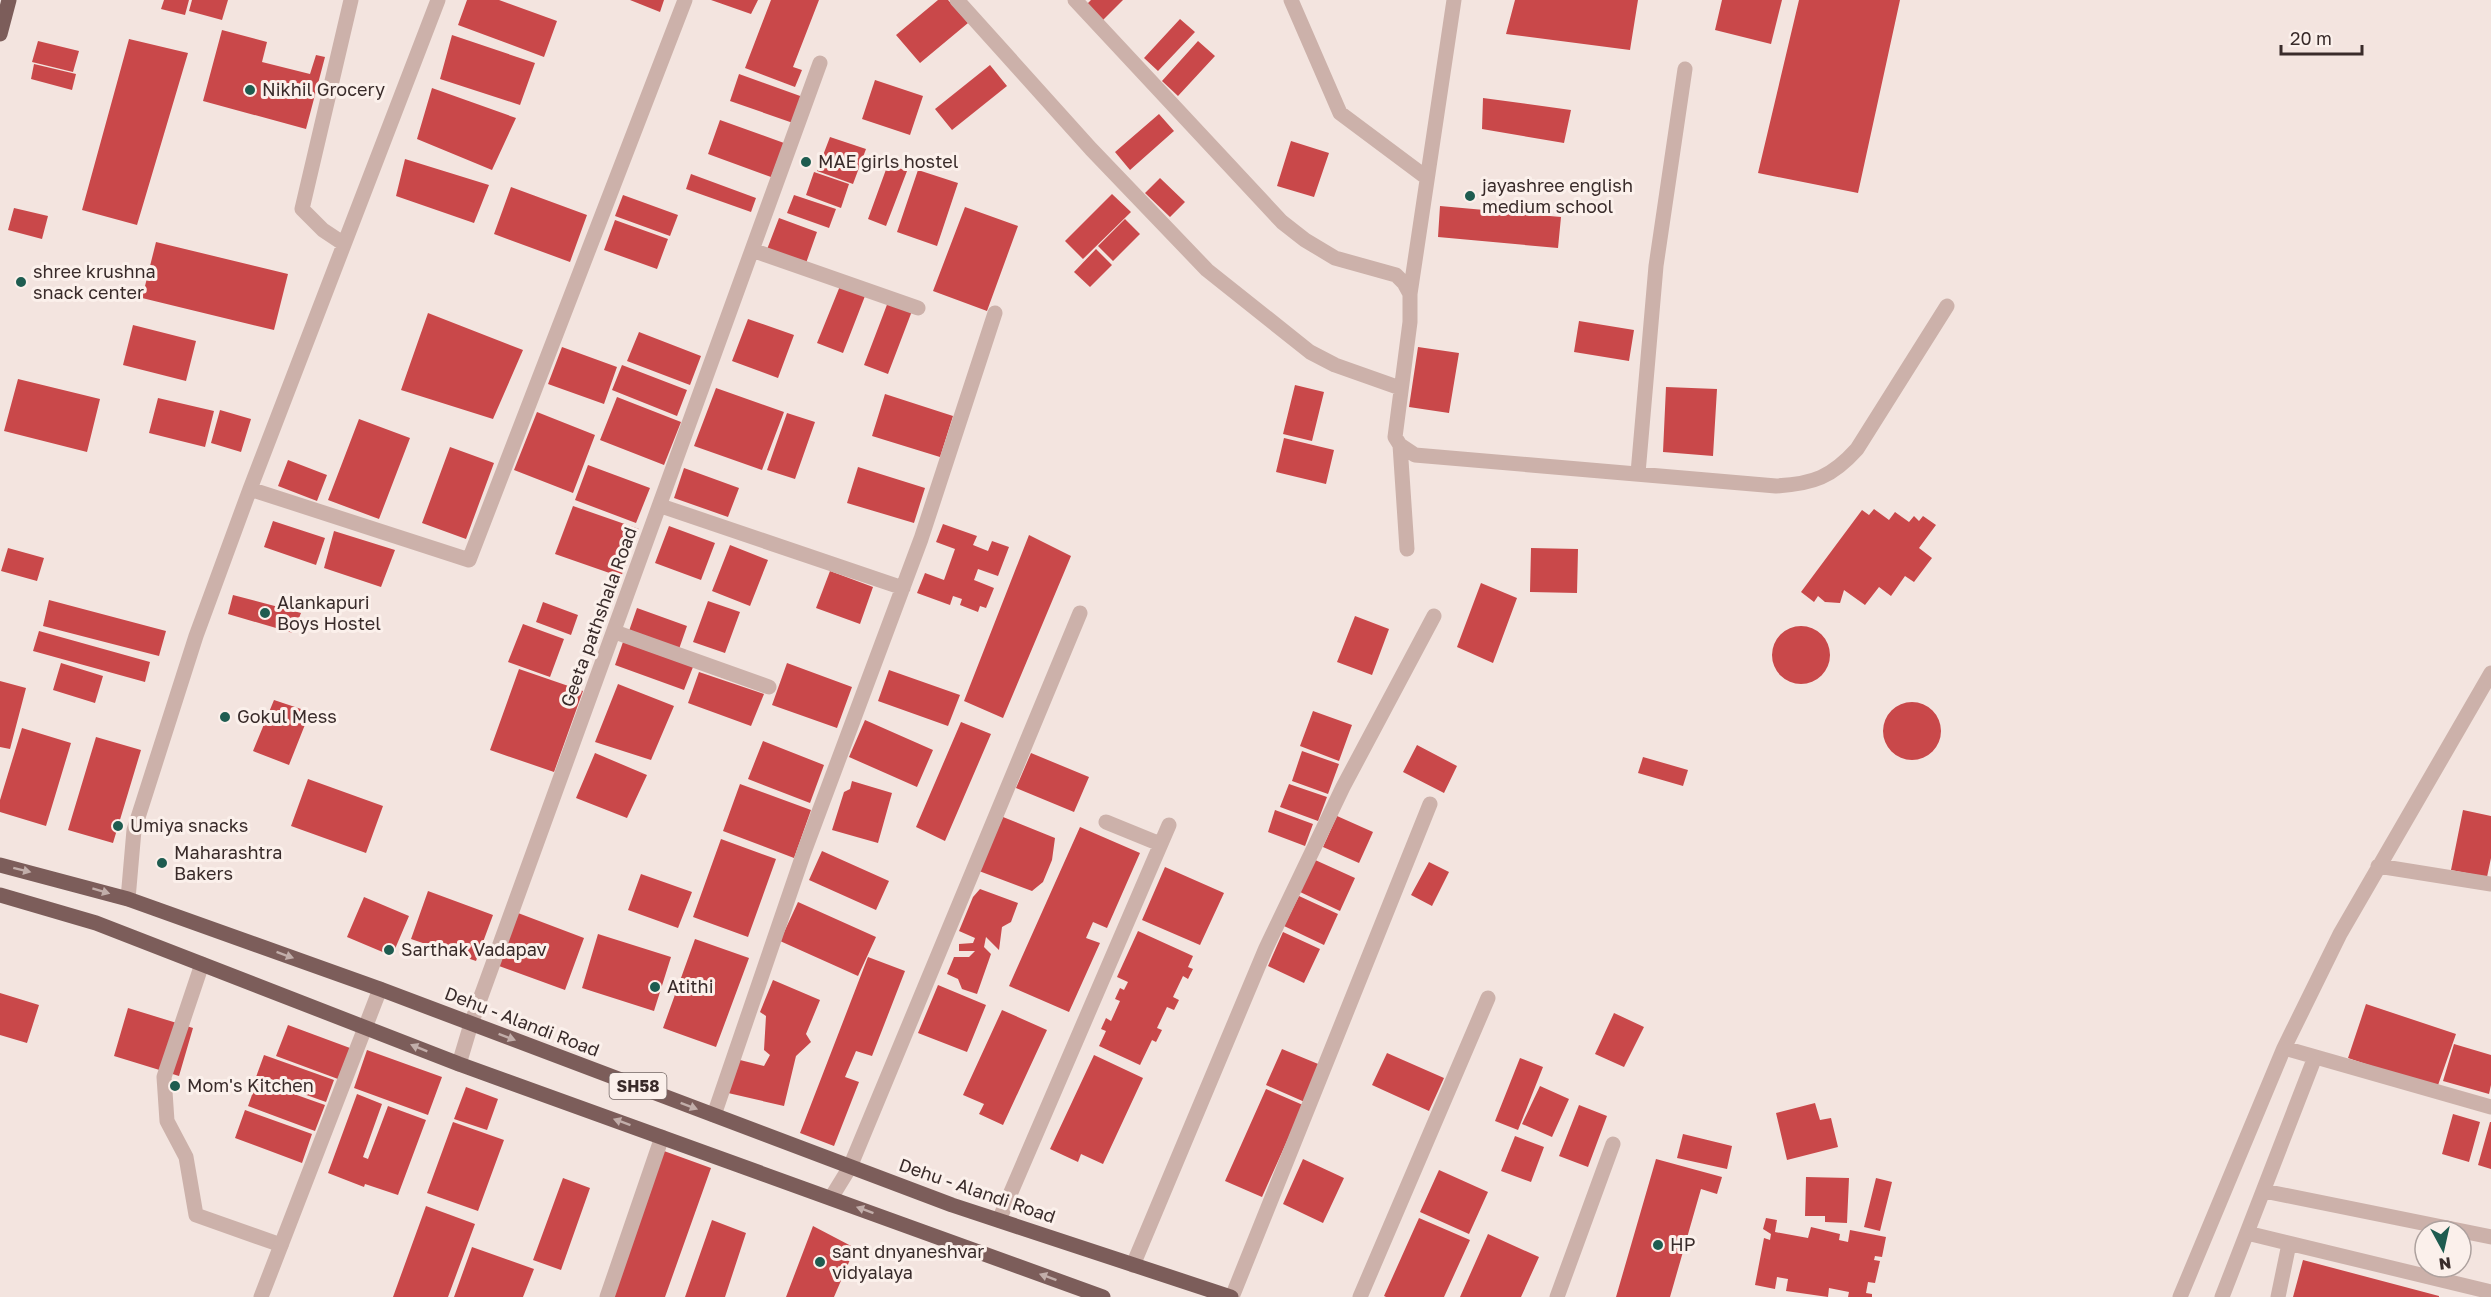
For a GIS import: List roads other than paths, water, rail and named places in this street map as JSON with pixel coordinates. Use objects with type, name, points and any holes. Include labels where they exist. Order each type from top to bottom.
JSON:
[{"type":"main road","points":[[0,34],[5,3]]},
{"type":"main road","name":"Dehu - Alandi Road","points":[[0,865],[128,899],[380,989],[850,1167],[999,1220],[1232,1297]]},
{"type":"main road","name":"SH58","points":[[0,895],[96,923],[459,1064],[1103,1297]]},
{"type":"street","points":[[344,244],[322,230],[302,209],[351,0]]},
{"type":"street","points":[[128,899],[134,830],[196,636],[250,489],[438,0]]},
{"type":"street","points":[[250,489],[469,560],[685,0]]},
{"type":"street","points":[[957,0],[1091,149],[1207,270],[1310,352],[1335,365],[1400,388]]},
{"type":"street","points":[[1075,0],[1282,222],[1305,240],[1335,258],[1396,275],[1410,294]]},
{"type":"street","points":[[1291,0],[1340,113],[1427,178]]},
{"type":"street","points":[[1454,0],[1410,294],[1410,322],[1395,437],[1400,445],[1415,455],[1776,486],[1798,485],[1829,475],[1841,467],[1857,449],[1947,306]]},
{"type":"street","name":"Geeta pathshala Road","points":[[459,1064],[471,1024],[820,63]]},
{"type":"street","points":[[1638,473],[1656,266],[1684,69]]},
{"type":"street","points":[[752,250],[918,308]]},
{"type":"street","points":[[714,1115],[804,852],[921,539],[995,313]]},
{"type":"street","points":[[1400,445],[1407,549]]},
{"type":"street","points":[[661,506],[903,588]]},
{"type":"street","points":[[831,1198],[850,1167],[1080,613]]},
{"type":"street","points":[[1133,1265],[1266,948],[1343,787],[1434,616]]},
{"type":"street","points":[[615,632],[769,687]]},
{"type":"street","points":[[2180,1297],[2284,1048],[2340,934],[2491,673]]},
{"type":"street","points":[[1232,1297],[1430,804]]},
{"type":"street","points":[[1106,822],[1161,844]]},
{"type":"street","points":[[999,1220],[1169,825]]},
{"type":"street","points":[[2378,866],[2491,884]]},
{"type":"street","points":[[202,964],[164,1077],[167,1121],[186,1157],[196,1215],[281,1245]]},
{"type":"street","points":[[261,1297],[380,989]]},
{"type":"street","points":[[1360,1297],[1488,998]]},
{"type":"street","points":[[2284,1048],[2491,1107]]},
{"type":"street","points":[[2223,1297],[2315,1057]]},
{"type":"street","points":[[607,1297],[662,1137]]},
{"type":"street","points":[[1557,1297],[1613,1144]]},
{"type":"street","points":[[2264,1191],[2491,1237]]},
{"type":"street","points":[[2247,1233],[2491,1292]]},
{"type":"street","points":[[2278,1297],[2289,1244]]},
{"type":"place","name":"Nikhil Grocery","points":[[250,90]]},
{"type":"place","name":"MAE girls hostel","points":[[806,162]]},
{"type":"place","name":"jayashree english medium school","points":[[1470,196]]},
{"type":"place","name":"shree krushna snack center","points":[[21,282]]},
{"type":"place","name":"Alankapuri Boys Hostel","points":[[265,613]]},
{"type":"place","name":"Gokul Mess","points":[[225,717]]},
{"type":"place","name":"Umiya snacks","points":[[118,826]]},
{"type":"place","name":"Maharashtra Bakers","points":[[162,863]]},
{"type":"place","name":"Sarthak Vadapav","points":[[389,950]]},
{"type":"place","name":"Atithi","points":[[655,987]]},
{"type":"place","name":"Mom's Kitchen","points":[[175,1086]]},
{"type":"place","name":"HP","points":[[1658,1245]]},
{"type":"place","name":"sant dnyaneshvar vidyalaya","points":[[820,1262]]}]
